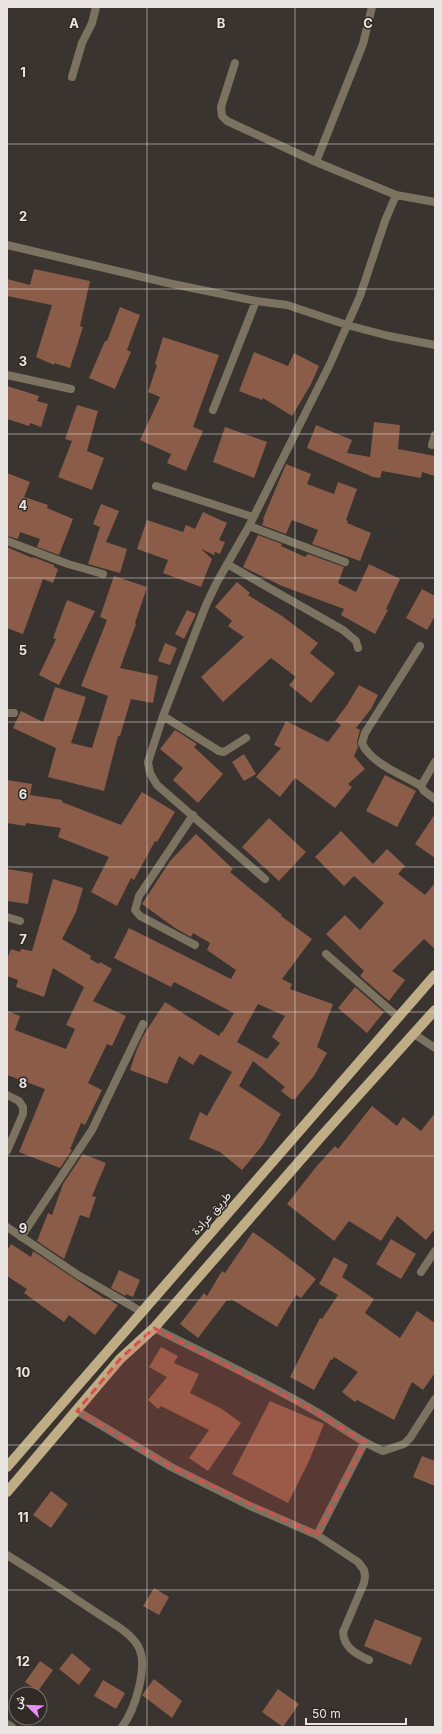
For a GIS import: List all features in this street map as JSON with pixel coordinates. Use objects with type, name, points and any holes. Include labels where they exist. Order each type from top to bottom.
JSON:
[{"type":"main road","name":"طريق عرادة","points":[[7,1467],[398,1017],[434,979]]},
{"type":"main road","points":[[7,1492],[120,1360],[154,1328],[329,1128],[435,1010]]},
{"type":"street","points":[[72,77],[82,43],[92,23],[96,7]]},
{"type":"street","points":[[316,162],[363,44],[372,7]]},
{"type":"street","points":[[234,63],[221,107],[222,116],[236,126],[316,162],[396,195],[435,202]]},
{"type":"street","points":[[265,879],[157,785],[150,773],[148,762],[163,716],[206,605],[253,517],[330,364],[360,296],[385,221],[396,195]]},
{"type":"street","points":[[7,245],[168,283],[256,301],[287,305],[347,325],[389,336],[435,345]]},
{"type":"street","points":[[214,410],[256,301]]},
{"type":"street","points":[[7,375],[71,389]]},
{"type":"street","points":[[432,444],[435,435]]},
{"type":"street","points":[[156,486],[253,517]]},
{"type":"street","points":[[248,526],[345,562]]},
{"type":"street","points":[[7,541],[68,564],[103,574]]},
{"type":"street","points":[[227,564],[343,630],[356,641],[358,648]]},
{"type":"street","points":[[420,646],[365,732],[362,743],[365,750],[372,758],[421,786],[424,791],[435,799]]},
{"type":"street","points":[[163,716],[219,752],[224,752],[246,738]]},
{"type":"street","points":[[421,786],[435,762]]},
{"type":"street","points":[[193,815],[139,896],[135,910],[140,916],[195,945]]},
{"type":"street","points":[[7,917],[20,921]]},
{"type":"street","points":[[326,954],[398,1017]]},
{"type":"street","points":[[21,1237],[92,1130],[143,1024]]},
{"type":"street","points":[[414,1034],[435,1048]]},
{"type":"street","points":[[7,1095],[19,1101],[23,1107],[23,1114],[7,1151]]},
{"type":"street","points":[[7,1227],[78,1275],[142,1312]]},
{"type":"street","points":[[421,1272],[435,1251]]},
{"type":"street","points":[[154,1328],[309,1408],[365,1442],[383,1451],[404,1444],[410,1438],[435,1399]]},
{"type":"street","points":[[77,1411],[171,1467],[250,1506],[317,1535],[354,1558],[362,1565],[366,1576],[343,1632],[348,1647],[369,1660]]},
{"type":"street","points":[[317,1535],[365,1442]]},
{"type":"street","points":[[7,1554],[119,1628],[138,1646],[142,1660],[138,1692],[130,1713],[122,1727]]},
{"type":"street","points":[[7,1724],[12,1727]]},
{"type":"highlighted area","points":[[154,1328],[315,1411],[365,1442],[317,1535],[171,1467],[77,1411],[120,1359]]},
{"type":"building","points":[[34,269],[90,281],[80,326],[83,327],[70,368],[54,363],[54,365],[36,357],[52,305],[7,296],[7,279],[30,285]]},
{"type":"building","points":[[120,307],[140,315],[127,350],[131,352],[115,389],[89,378],[105,341],[107,341]]},
{"type":"building","points":[[163,337],[219,355],[193,427],[203,431],[186,471],[167,463],[171,454],[140,440],[160,397],[148,392],[157,365],[155,364]]},
{"type":"building","points":[[254,352],[288,366],[294,353],[319,366],[311,384],[292,416],[263,398],[262,400],[239,391]]},
{"type":"building","points":[[7,386],[39,396],[37,401],[48,404],[41,427],[30,423],[29,426],[7,419]]},
{"type":"building","points":[[77,405],[98,411],[87,451],[104,458],[92,490],[58,477],[72,441],[65,439]]},
{"type":"building","points":[[374,422],[400,425],[398,449],[435,456],[435,476],[422,472],[421,478],[382,471],[380,478],[373,477],[307,448],[316,425],[352,440],[347,453],[370,457]]},
{"type":"building","points":[[225,427],[267,442],[254,478],[213,462]]},
{"type":"building","points":[[286,464],[311,474],[307,484],[334,494],[338,482],[357,489],[346,520],[348,521],[347,523],[371,533],[360,561],[312,544],[318,530],[292,520],[286,534],[262,525],[263,519]]},
{"type":"building","points":[[7,473],[30,482],[24,497],[48,505],[47,508],[73,519],[59,555],[37,547],[40,539],[20,532],[18,539],[7,536]]},
{"type":"building","points":[[101,504],[119,511],[106,542],[127,549],[120,573],[88,564],[100,527],[93,524]]},
{"type":"building","points":[[203,512],[227,523],[219,540],[225,542],[220,554],[215,552],[214,555],[201,549],[212,559],[201,587],[163,573],[168,560],[137,549],[147,520],[183,532],[186,525],[195,529]]},
{"type":"building","points":[[258,535],[282,544],[281,546],[305,557],[308,554],[344,567],[338,583],[356,592],[369,564],[400,579],[386,609],[388,610],[375,634],[341,615],[344,609],[282,586],[243,567]]},
{"type":"building","points":[[7,547],[32,558],[33,557],[54,565],[54,567],[58,569],[53,583],[43,579],[23,634],[7,628]]},
{"type":"building","points":[[114,576],[147,587],[135,623],[136,624],[120,668],[158,676],[153,703],[131,699],[120,736],[118,736],[104,791],[48,777],[56,748],[13,728],[21,711],[43,722],[55,687],[86,697],[71,743],[92,748],[108,696],[81,686],[107,620],[100,617]]},
{"type":"building","points":[[237,582],[250,593],[248,595],[282,616],[318,643],[310,653],[335,673],[311,703],[289,685],[296,677],[271,658],[223,702],[201,677],[244,637],[228,626],[232,621],[215,607]]},
{"type":"building","points":[[422,589],[435,596],[435,616],[427,630],[406,618]]},
{"type":"building","points":[[67,600],[95,611],[59,685],[39,675],[56,639],[53,638]]},
{"type":"building","points":[[187,610],[196,614],[184,639],[175,634]]},
{"type":"building","points":[[165,643],[177,648],[170,665],[158,661]]},
{"type":"building","points":[[359,685],[378,695],[371,709],[356,728],[360,730],[357,742],[358,747],[354,756],[365,769],[348,784],[352,787],[335,808],[295,778],[280,797],[256,777],[281,748],[274,745],[286,721],[328,742],[341,725],[335,721]]},
{"type":"building","points":[[175,730],[197,744],[194,747],[223,774],[198,803],[173,780],[183,768],[160,749]]},
{"type":"building","points":[[244,754],[256,774],[244,781],[232,762]]},
{"type":"building","points":[[385,775],[416,791],[397,827],[366,811]]},
{"type":"building","points":[[7,780],[32,784],[30,795],[62,800],[62,802],[121,825],[142,792],[175,812],[157,842],[155,841],[134,880],[131,878],[117,906],[91,892],[109,857],[58,837],[61,828],[26,823],[25,826],[7,823]]},
{"type":"building","points":[[435,814],[435,858],[415,844]]},
{"type":"building","points":[[269,818],[306,852],[279,881],[242,847]]},
{"type":"building","points":[[341,831],[373,864],[387,849],[405,866],[398,874],[425,895],[435,883],[435,949],[424,939],[392,971],[405,980],[389,1001],[360,976],[364,971],[326,934],[345,915],[360,930],[384,903],[354,876],[344,886],[315,857]]},
{"type":"building","points":[[196,834],[233,869],[230,872],[282,915],[281,916],[312,939],[282,979],[292,984],[290,989],[333,1004],[317,1047],[327,1053],[314,1076],[295,1099],[291,1099],[281,1091],[285,1087],[253,1061],[239,1086],[281,1114],[262,1146],[242,1170],[220,1152],[189,1139],[200,1112],[207,1116],[232,1072],[200,1054],[193,1065],[179,1056],[167,1084],[130,1070],[143,1036],[165,1002],[219,1036],[234,1013],[174,982],[171,987],[114,958],[129,928],[231,979],[236,970],[207,950],[210,943],[193,933],[191,937],[175,928],[142,904],[170,861]],"holes":[[[258,1004],[285,1016],[272,1037],[280,1043],[267,1059],[237,1042]]]},
{"type":"building","points":[[7,869],[33,873],[28,904],[7,901]]},
{"type":"building","points":[[53,879],[83,888],[76,912],[62,939],[91,956],[90,959],[99,964],[100,962],[112,969],[93,1001],[126,1016],[112,1046],[107,1044],[88,1083],[102,1090],[85,1125],[81,1123],[70,1149],[72,1150],[60,1168],[19,1152],[45,1089],[7,1075],[7,1011],[20,1016],[15,1030],[66,1049],[75,1029],[66,1025],[84,987],[53,968],[44,997],[16,987],[18,980],[7,976],[7,959],[11,949],[20,952],[21,949],[32,951]]},
{"type":"building","points":[[355,987],[384,1012],[367,1033],[338,1008]]},
{"type":"building","points":[[372,1106],[397,1126],[403,1117],[421,1131],[435,1113],[435,1229],[426,1240],[397,1216],[381,1241],[349,1221],[334,1241],[287,1204],[316,1167],[335,1146],[338,1149]]},
{"type":"building","points":[[83,1154],[106,1163],[92,1196],[96,1197],[89,1218],[80,1215],[64,1259],[37,1241],[48,1213],[52,1215],[63,1184]]},
{"type":"building","points":[[253,1232],[316,1279],[301,1298],[296,1295],[277,1327],[231,1299],[230,1301],[227,1300],[198,1338],[180,1324],[204,1293],[207,1296],[222,1271],[225,1273]]},
{"type":"building","points":[[391,1239],[416,1254],[401,1279],[376,1264]]},
{"type":"building","points":[[11,1244],[31,1257],[33,1251],[105,1299],[106,1298],[118,1305],[95,1335],[69,1315],[64,1322],[24,1293],[27,1289],[7,1276],[7,1251]]},
{"type":"building","points":[[334,1257],[348,1265],[342,1277],[374,1299],[365,1313],[400,1338],[417,1311],[435,1323],[435,1373],[423,1390],[412,1382],[394,1420],[357,1400],[355,1402],[342,1392],[358,1372],[334,1357],[332,1360],[331,1359],[314,1390],[290,1377],[320,1318],[322,1319],[338,1295],[319,1284]]},
{"type":"building","points":[[119,1270],[140,1280],[133,1297],[126,1294],[125,1296],[111,1288]]},
{"type":"building","points":[[161,1347],[178,1356],[174,1363],[199,1374],[190,1393],[222,1409],[241,1423],[208,1471],[189,1458],[209,1430],[161,1406],[158,1409],[148,1400],[167,1377],[149,1367]]},
{"type":"building","points":[[270,1401],[324,1424],[309,1461],[288,1503],[232,1474]]},
{"type":"building","points":[[422,1456],[435,1461],[435,1486],[413,1477]]},
{"type":"building","points":[[51,1491],[68,1504],[51,1528],[33,1515]]},
{"type":"building","points":[[154,1588],[169,1597],[159,1615],[143,1606]]},
{"type":"building","points":[[375,1619],[422,1638],[411,1665],[364,1646]]},
{"type":"building","points":[[72,1653],[91,1669],[79,1685],[59,1669]]},
{"type":"building","points":[[40,1661],[53,1670],[42,1686],[31,1686],[25,1682]]},
{"type":"building","points":[[154,1679],[182,1701],[172,1718],[142,1695]]},
{"type":"building","points":[[103,1680],[125,1693],[116,1709],[94,1696]]},
{"type":"building","points":[[278,1689],[299,1704],[283,1727],[262,1712]]}]
